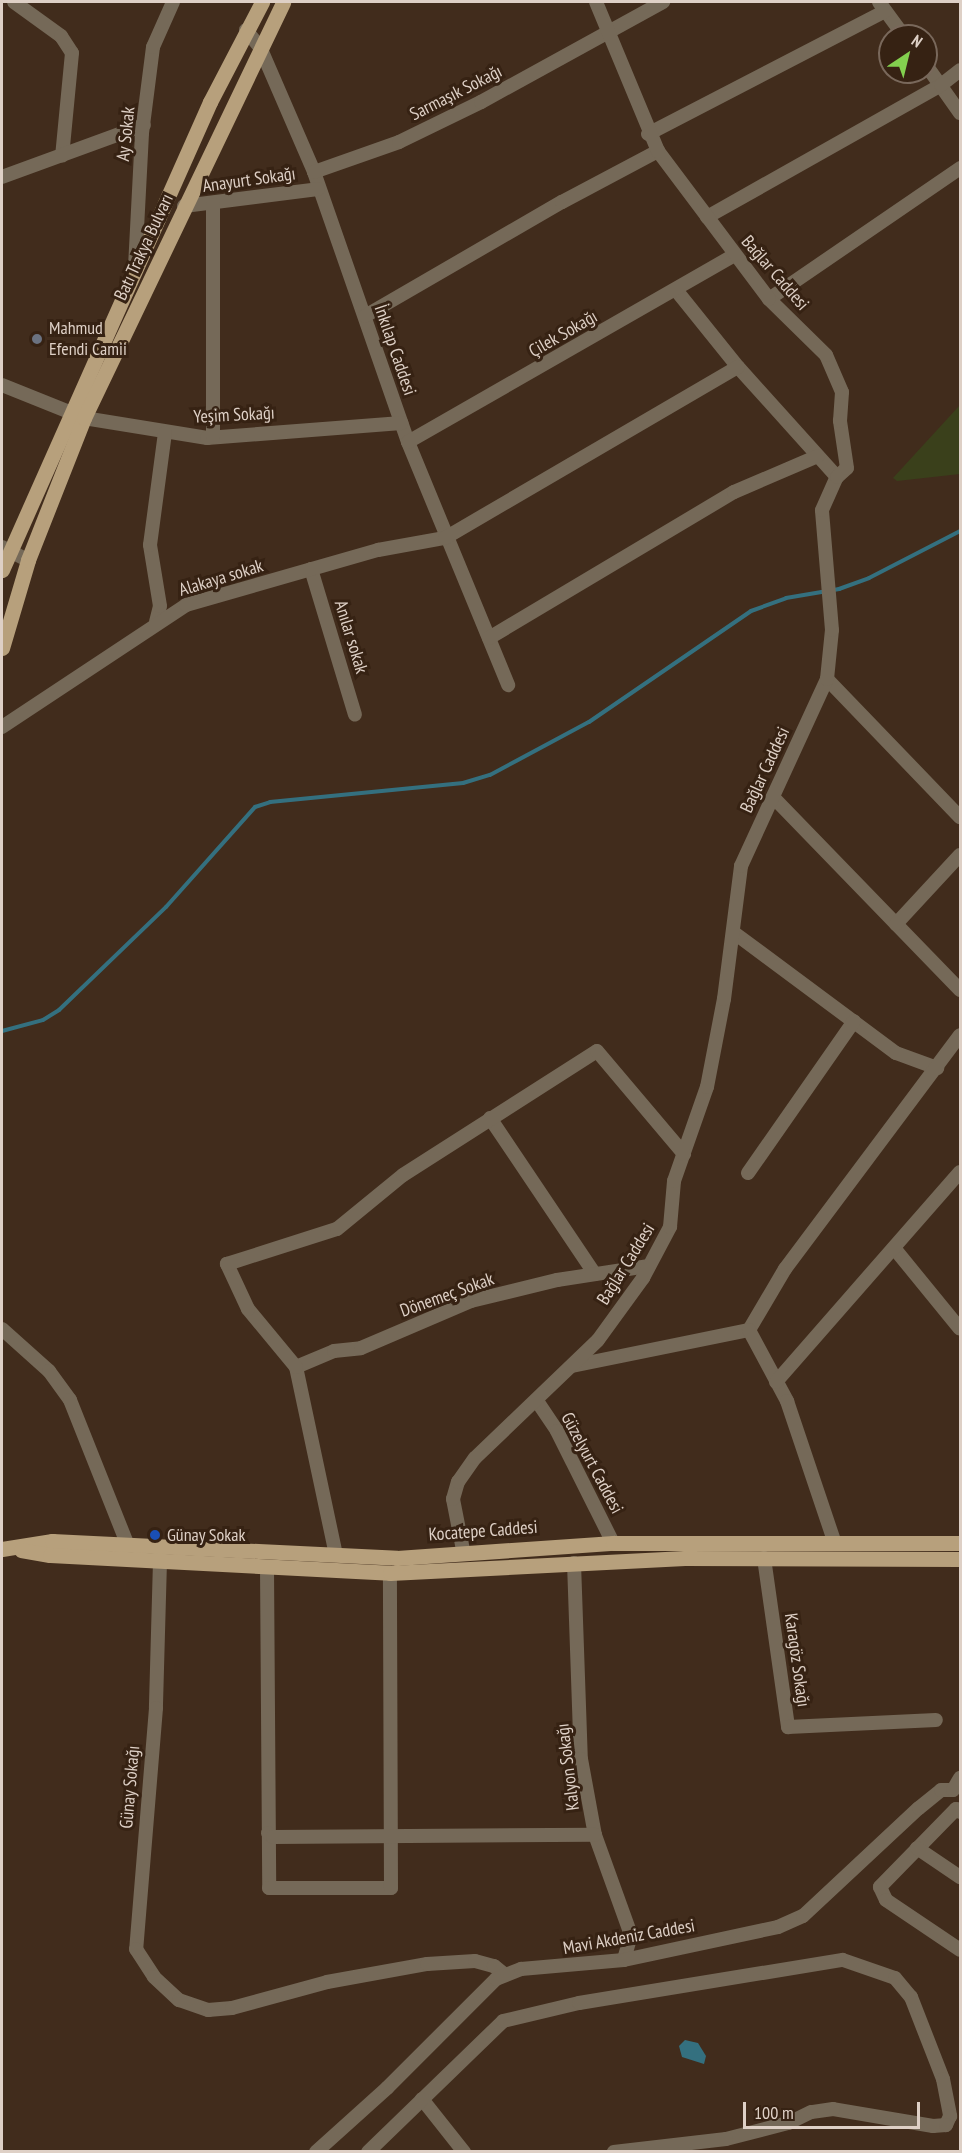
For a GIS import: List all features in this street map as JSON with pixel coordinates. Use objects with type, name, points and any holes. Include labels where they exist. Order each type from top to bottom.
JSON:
[{"type":"main road","name":"Batı Trakya Bulvarı","points":[[2,648],[28,560],[77,416],[135,274],[246,30],[262,2]]},
{"type":"main road","name":"Batı Trakya Bulvarı","points":[[2,570],[5,548],[77,416],[184,206],[281,3]]},
{"type":"main road","name":"Kocatepe Caddesi","points":[[5,1548],[52,1541],[397,1558],[463,1550],[613,1543],[959,1540]]},
{"type":"main road","name":"Kocatepe Caddesi","points":[[5,1548],[50,1555],[390,1573],[467,1567],[574,1563],[764,1558],[960,1558]]},
{"type":"main road","points":[[463,1550],[467,1567]]},
{"type":"street","points":[[14,2],[61,36],[72,53],[62,156]]},
{"type":"street","name":"Ay Sokak","points":[[135,274],[144,125],[153,47],[173,2]]},
{"type":"street","name":"Bağlar Caddesi","points":[[463,1550],[453,1499],[458,1482],[475,1458],[598,1340],[649,1266],[670,1227],[674,1181],[707,1087],[741,866],[827,679],[831,616],[823,561],[822,510],[837,477],[847,468],[840,421],[842,392],[826,355],[769,299],[658,152],[648,134],[596,2]]},
{"type":"street","name":"Sarmaşık Sokağı","points":[[314,172],[399,142],[609,33],[663,2]]},
{"type":"street","points":[[648,134],[882,6],[895,24]]},
{"type":"street","name":"İnkılap Caddesi","points":[[246,30],[260,47],[314,172],[318,189],[408,442],[445,538],[508,685]]},
{"type":"street","points":[[707,217],[941,85],[960,70]]},
{"type":"street","points":[[938,81],[960,113]]},
{"type":"street","points":[[2,177],[144,125]]},
{"type":"street","points":[[365,316],[562,202],[658,152]]},
{"type":"street","points":[[769,299],[960,168]]},
{"type":"street","name":"Anayurt Sokağı","points":[[184,206],[213,205],[318,189]]},
{"type":"street","points":[[213,205],[213,437]]},
{"type":"street","name":"Çilek Sokağı","points":[[408,442],[734,255]]},
{"type":"street","points":[[676,290],[738,368],[837,477]]},
{"type":"street","name":"Alakaya sokak","points":[[2,727],[186,604],[378,550],[445,538],[738,368]]},
{"type":"street","name":"Yeşim Sokağı","points":[[2,386],[77,416],[165,433],[213,437],[401,423]]},
{"type":"street","points":[[156,622],[160,606],[150,545],[165,433]]},
{"type":"street","points":[[489,638],[734,492],[818,456]]},
{"type":"street","points":[[5,548],[28,560]]},
{"type":"street","name":"Anılar sokak","points":[[311,569],[355,715]]},
{"type":"street","points":[[827,679],[960,817]]},
{"type":"street","points":[[773,797],[960,990]]},
{"type":"street","points":[[896,924],[960,855]]},
{"type":"street","points":[[732,932],[896,1053],[937,1068]]},
{"type":"street","points":[[748,1173],[854,1022]]},
{"type":"street","points":[[572,1366],[749,1330],[785,1269],[960,1035]]},
{"type":"street","points":[[336,1555],[296,1367],[248,1310],[227,1264],[337,1229],[403,1175],[597,1052],[684,1154]]},
{"type":"street","points":[[490,1118],[595,1274]]},
{"type":"street","points":[[776,1382],[960,1172]]},
{"type":"street","points":[[894,1248],[960,1329]]},
{"type":"street","name":"Dönemeç Sokak","points":[[296,1367],[334,1351],[361,1348],[471,1301],[595,1274],[649,1266]]},
{"type":"street","points":[[2,1329],[49,1371],[70,1400],[128,1546]]},
{"type":"street","points":[[749,1330],[787,1401],[834,1541]]},
{"type":"street","name":"Güzelyurt Caddesi","points":[[537,1401],[557,1431],[613,1543]]},
{"type":"street","name":"Karagöz Sokağı","points":[[764,1558],[788,1727],[936,1720]]},
{"type":"street","name":"Günay Sokağı","points":[[160,1561],[156,1708],[136,1949],[154,1977],[179,2000],[208,2010],[232,2008],[327,1982],[427,1964],[475,1961],[494,1966],[504,1976]]},
{"type":"street","name":"Kalyon Sokağı","points":[[574,1563],[581,1759],[595,1835],[631,1935],[624,1960]]},
{"type":"street","points":[[267,1568],[269,1888],[391,1888],[390,1573]]},
{"type":"street","name":"Mavi Akdeniz Caddesi","points":[[316,2151],[387,2088],[496,1979],[521,1969],[624,1960],[778,1928],[803,1916],[941,1790],[958,1788]]},
{"type":"street","points":[[960,1812],[956,1809],[884,1881],[882,1894],[960,1950]]},
{"type":"street","points":[[268,1833],[273,1837],[595,1835]]},
{"type":"street","points":[[917,1848],[960,1877]]},
{"type":"street","points":[[368,2151],[383,2146],[422,2099],[502,2021],[579,2003],[843,1960],[895,1978],[911,1997],[943,2079],[950,2116],[946,2125],[923,2126],[903,2124],[861,2111],[833,2109],[811,2112],[788,2123],[726,2139],[614,2151]]},
{"type":"street","points":[[422,2099],[464,2151]]},
{"type":"green space","points":[[960,405],[960,474],[897,481],[893,478]]},
{"type":"water","points":[[685,2040],[698,2043],[706,2056],[704,2064],[682,2057],[679,2046]]},
{"type":"waterway","points":[[2,1031],[43,1020],[59,1010],[166,907],[255,807],[270,802],[463,783],[490,775],[589,722],[751,611],[786,598],[839,589],[869,578],[960,531]]},
{"type":"place","name":"Mahmud Efendi Camii","points":[[37,339]]},
{"type":"place","name":"Günay Sokak","points":[[155,1535]]}]
